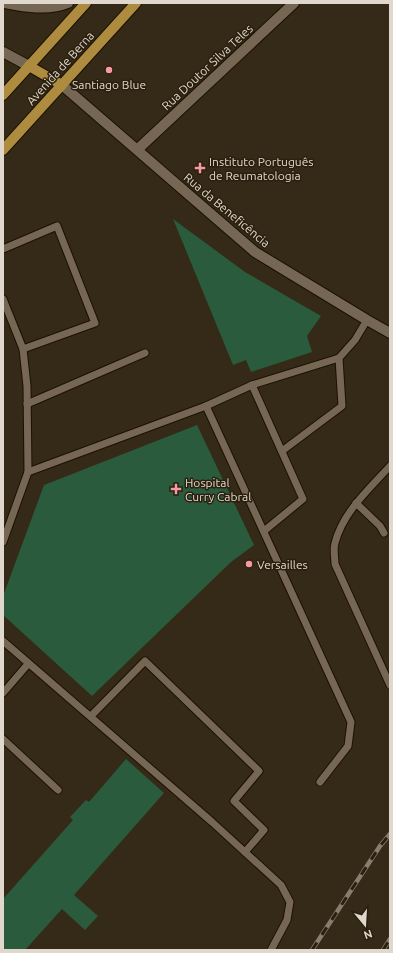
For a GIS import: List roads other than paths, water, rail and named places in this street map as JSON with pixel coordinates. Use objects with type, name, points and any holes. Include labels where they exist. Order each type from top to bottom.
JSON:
[{"type":"main road","name":"Avenida de Berna","points":[[3,95],[86,3]]},
{"type":"main road","name":"Avenida de Berna","points":[[3,150],[136,3]]},
{"type":"main road","points":[[29,66],[62,85]]},
{"type":"street","points":[[6,3],[32,8],[68,3]]},
{"type":"street","name":"Rua Doutor Silva Teles","points":[[138,149],[294,3]]},
{"type":"street","points":[[3,52],[29,66]]},
{"type":"street","name":"Rua da Beneficência","points":[[62,85],[138,149],[176,185],[255,252],[390,333]]},
{"type":"lane","points":[[3,249],[57,226],[95,324],[23,349]]},
{"type":"lane","points":[[3,299],[23,349],[27,386],[28,472],[3,542]]},
{"type":"lane","points":[[28,472],[206,406],[252,385],[339,358],[355,340],[367,320]]},
{"type":"lane","points":[[27,404],[145,353]]},
{"type":"lane","points":[[282,451],[342,406],[339,358]]},
{"type":"lane","points":[[252,385],[303,499],[264,531]]},
{"type":"lane","points":[[206,406],[352,722],[348,746],[320,782]]},
{"type":"lane","points":[[390,466],[356,503],[342,525],[334,544],[335,564],[390,685]]},
{"type":"lane","points":[[356,503],[380,526],[384,533]]},
{"type":"lane","points":[[3,641],[28,664],[91,716],[281,885],[290,902],[287,920],[271,950]]},
{"type":"lane","points":[[91,716],[145,661],[259,771],[234,801],[264,830],[245,852]]},
{"type":"lane","points":[[3,693],[28,664]]},
{"type":"lane","points":[[3,739],[58,790]]},
{"type":"railway","points":[[312,950],[380,846],[390,834]]},
{"type":"railway","points":[[383,950],[390,939]]},
{"type":"place","name":"Santiago Blue","points":[[109,70]]},
{"type":"place","name":"Instituto Português de Reumatologia","points":[[200,168]]},
{"type":"place","name":"Hospital Curry Cabral","points":[[176,489]]},
{"type":"place","name":"Versailles","points":[[249,564]]}]
